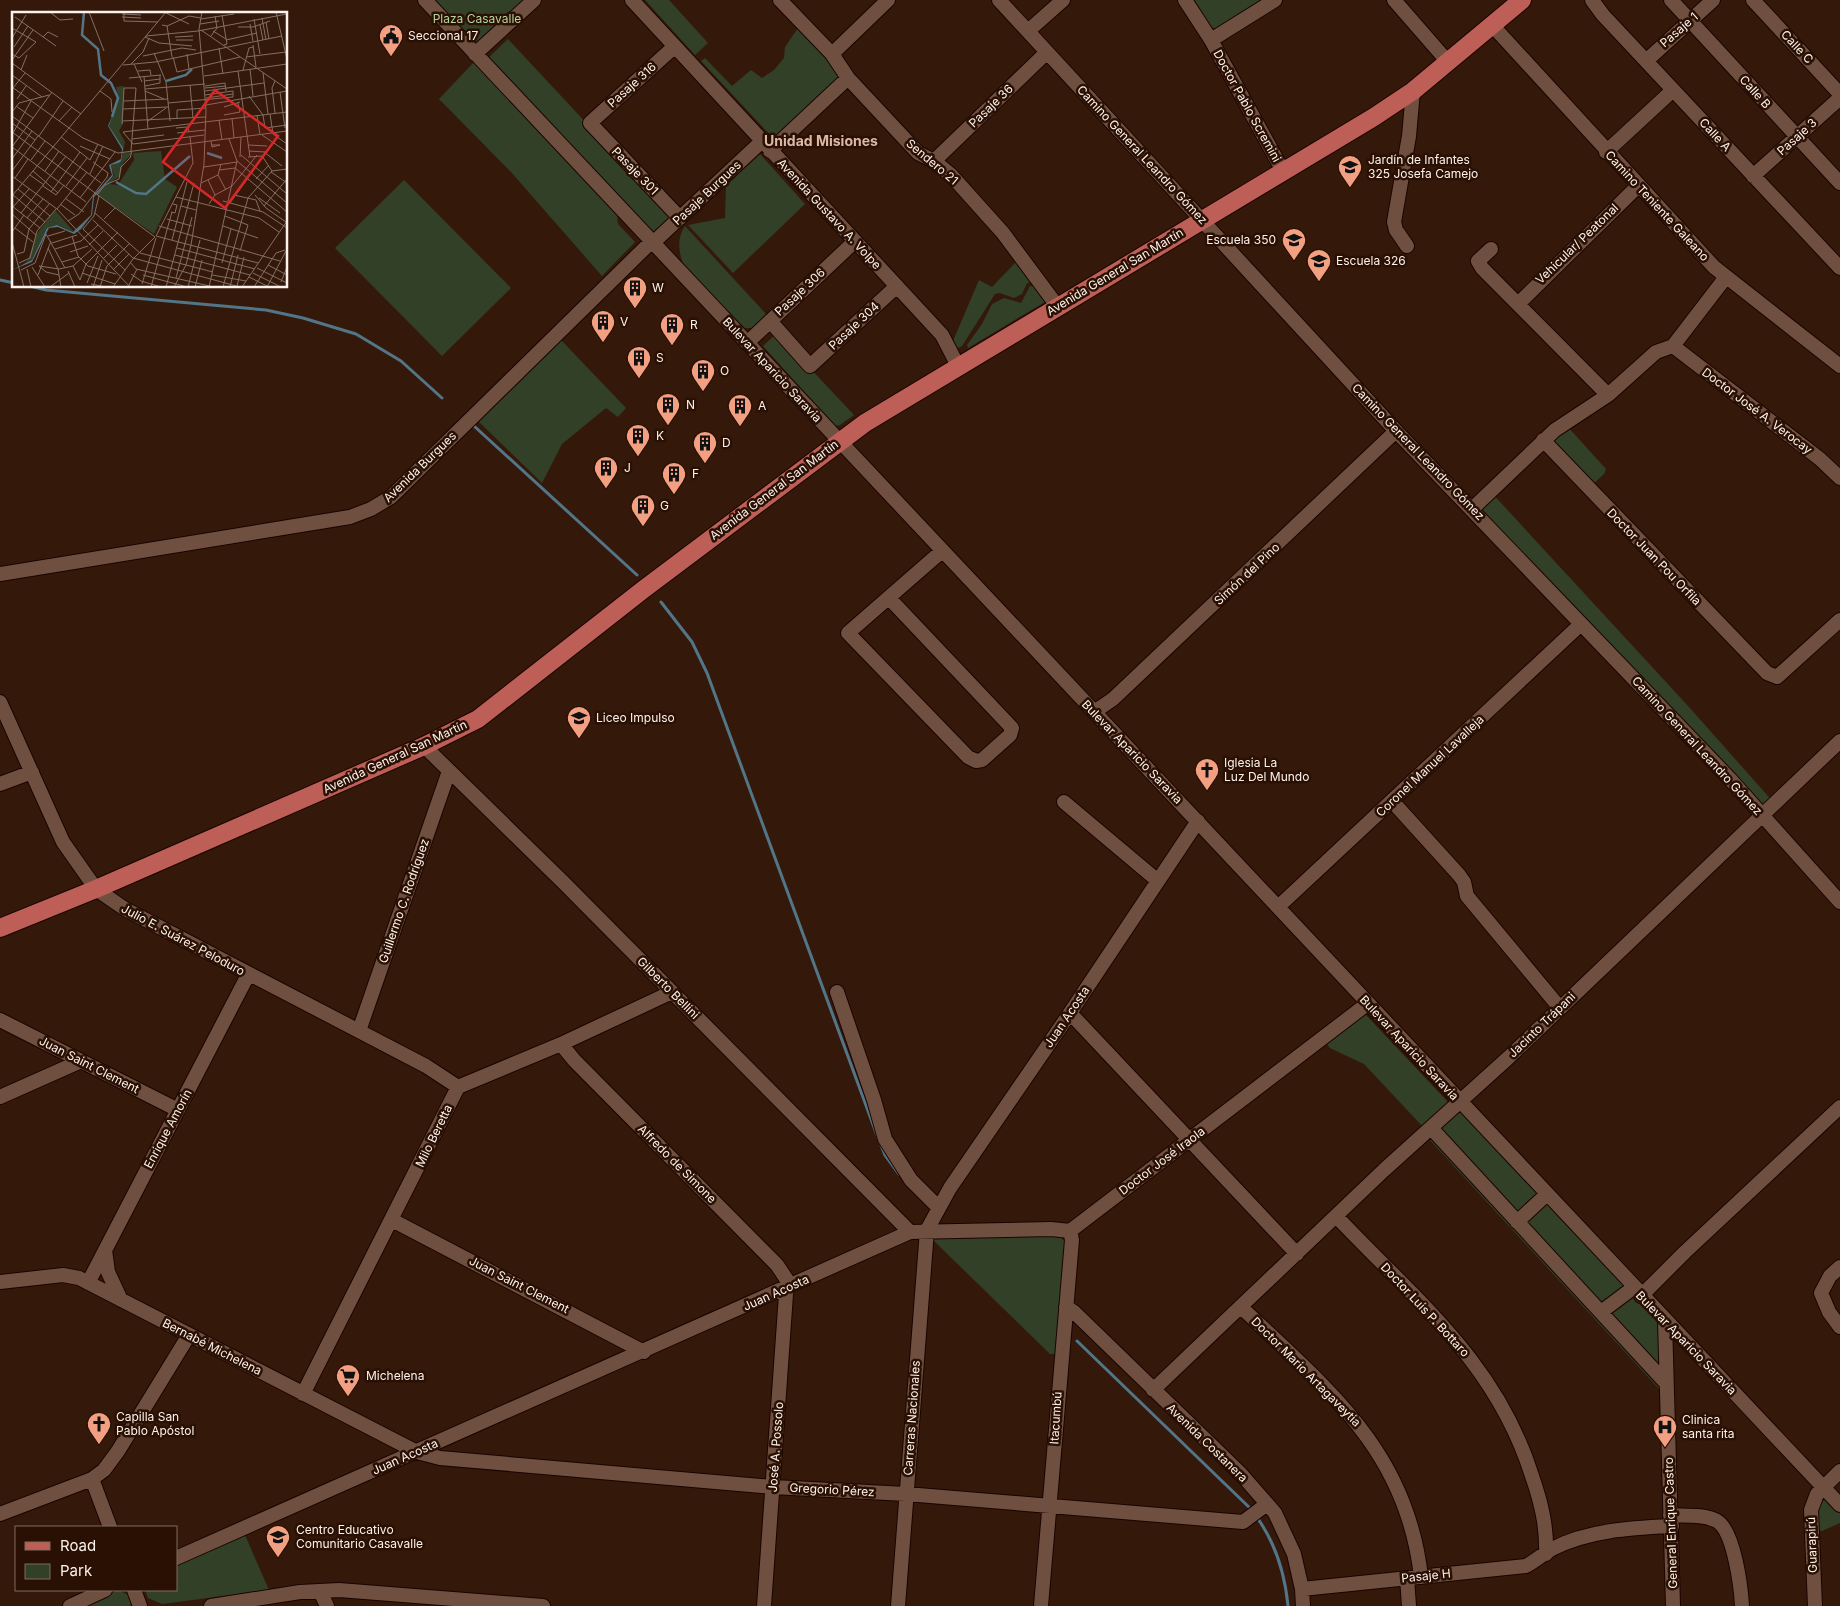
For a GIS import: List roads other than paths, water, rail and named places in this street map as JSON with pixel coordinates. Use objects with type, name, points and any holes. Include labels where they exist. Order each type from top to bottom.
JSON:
[{"type":"main road","name":"Avenida General San Martín","points":[[0,928],[96,889],[424,746],[478,719],[839,441],[958,366],[1413,91],[1522,0]]},
{"type":"street","name":"Bulevar Aparicio Saravia","points":[[425,0],[1198,821],[1637,1292],[1840,1505]]},
{"type":"street","points":[[475,54],[534,0]]},
{"type":"street","name":"Avenida Gustavo A. Volpe","points":[[632,0],[942,335],[958,366]]},
{"type":"street","name":"Sendero 21","points":[[780,0],[832,54],[848,78],[918,153],[934,161],[952,174],[1003,233],[1058,306]]},
{"type":"street","points":[[832,54],[888,0]]},
{"type":"street","name":"Camino General Leandro Gómez","points":[[999,0],[1396,431],[1763,816],[1840,902]]},
{"type":"street","points":[[1028,31],[1063,0]]},
{"type":"street","name":"Doctor Pablo Scremini","points":[[1185,0],[1211,40],[1283,171]]},
{"type":"street","points":[[1211,40],[1275,0]]},
{"type":"street","points":[[1394,0],[1448,62]]},
{"type":"street","name":"Calle A","points":[[1592,0],[1603,15],[1840,268]]},
{"type":"street","name":"Calle B","points":[[1671,0],[1840,184]]},
{"type":"street","name":"Pasaje 1","points":[[1646,61],[1713,0]]},
{"type":"street","name":"Calle C","points":[[1753,0],[1840,94]]},
{"type":"street","name":"Camino Teniente Galeano","points":[[1492,25],[1606,152],[1726,277],[1840,366]]},
{"type":"street","name":"Pasaje 316","points":[[590,123],[674,47]]},
{"type":"street","name":"Pasaje 36","points":[[934,161],[1047,52]]},
{"type":"street","name":"Pasaje Burgues","points":[[651,242],[656,240],[848,78]]},
{"type":"street","points":[[1606,152],[1673,90]]},
{"type":"street","points":[[1407,246],[1396,230],[1394,222],[1409,136],[1413,91]]},
{"type":"street","name":"Pasaje 3","points":[[1753,176],[1840,98]]},
{"type":"street","name":"Pasaje 301","points":[[590,123],[680,218]]},
{"type":"street","name":"Vehicular/ Peatonal","points":[[1518,304],[1638,186]]},
{"type":"street","name":"Avenida Burgues","points":[[0,574],[350,517],[371,510],[391,497],[651,242]]},
{"type":"street","name":"Pasaje 306","points":[[746,343],[854,242]]},
{"type":"street","points":[[1491,249],[1478,261],[1482,268],[1608,395]]},
{"type":"street","points":[[1472,509],[1543,440],[1563,424],[1608,395],[1656,352],[1673,346],[1726,277]]},
{"type":"street","name":"Pasaje 304","points":[[770,321],[810,366],[897,286]]},
{"type":"street","name":"Doctor José A. Verocay","points":[[1673,346],[1813,454],[1840,478]]},
{"type":"street","name":"Simón del Pino","points":[[1094,712],[1120,692],[1396,431]]},
{"type":"street","name":"Doctor Juan Pou Orfila","points":[[1543,440],[1767,673],[1777,677],[1840,620]]},
{"type":"street","points":[[888,598],[1012,728],[1010,735],[982,760],[976,761],[968,757],[848,633],[888,598],[942,551]]},
{"type":"street","name":"Coronel Manuel Lavalleja","points":[[1278,907],[1581,624]]},
{"type":"street","name":"Julio E. Suárez Peloduro","points":[[0,702],[63,842],[96,889],[124,909],[426,1066],[458,1087]]},
{"type":"street","name":"Jacinto Trápani","points":[[1153,1390],[1336,1216],[1432,1129],[1840,741]]},
{"type":"street","name":"Gilberto Bellini","points":[[424,746],[910,1232]]},
{"type":"street","name":"Guillermo C. Rodríguez","points":[[359,1031],[449,771]]},
{"type":"street","points":[[0,784],[32,772]]},
{"type":"street","points":[[1392,801],[1459,875],[1464,882],[1467,896],[1560,1008]]},
{"type":"street","points":[[1064,802],[1158,881]]},
{"type":"street","name":"Juan Acosta","points":[[178,1557],[644,1352],[910,1232],[927,1230],[938,1207],[1198,821]]},
{"type":"street","name":"Enrique Amorín","points":[[88,1283],[248,975]]},
{"type":"street","points":[[458,1087],[561,1044],[672,992]]},
{"type":"street","points":[[837,992],[885,1139],[911,1180],[938,1207]]},
{"type":"street","name":"Doctor José Iraola","points":[[1070,1231],[1367,1004]]},
{"type":"street","points":[[1070,1013],[1296,1254]]},
{"type":"street","name":"Juan Saint Clement","points":[[0,1020],[178,1110]]},
{"type":"street","name":"Alfredo de Simone","points":[[561,1044],[574,1060],[777,1266],[785,1275],[788,1287]]},
{"type":"street","points":[[0,1097],[81,1062]]},
{"type":"street","name":"Milo Beretta","points":[[303,1394],[458,1087]]},
{"type":"street","points":[[1601,1312],[1637,1292],[1840,1107]]},
{"type":"street","points":[[1432,1129],[1666,1383]]},
{"type":"street","points":[[1517,1222],[1547,1194]]},
{"type":"street","name":"Doctor Luis P. Bottaro","points":[[1336,1216],[1449,1332],[1469,1355],[1496,1396],[1517,1433],[1539,1496],[1546,1528],[1546,1554]]},
{"type":"street","name":"Juan Saint Clement","points":[[392,1220],[644,1352]]},
{"type":"street","points":[[927,1230],[1051,1229],[1070,1231]]},
{"type":"street","name":"Carreras Nacionales","points":[[898,1606],[927,1230]]},
{"type":"street","name":"Itacumbú","points":[[1041,1606],[1072,1240],[1070,1231]]},
{"type":"street","points":[[105,1250],[108,1272],[121,1300]]},
{"type":"street","points":[[1840,1268],[1830,1276],[1821,1292],[1829,1312],[1840,1327]]},
{"type":"street","name":"Bernabé Michelena","points":[[0,1282],[63,1275],[79,1278],[416,1452]]},
{"type":"street","name":"José A. Possolo","points":[[764,1606],[788,1287]]},
{"type":"street","name":"Avenida Costanera","points":[[1066,1307],[1074,1312],[1241,1474],[1268,1504],[1275,1513],[1289,1540],[1302,1590],[1303,1606]]},
{"type":"street","name":"Doctor Mario Artagaveytia","points":[[1241,1307],[1346,1409],[1374,1445],[1388,1470],[1408,1515],[1418,1549],[1410,1606]]},
{"type":"street","name":"General Enrique Castro","points":[[1665,1321],[1673,1606]]},
{"type":"street","points":[[0,1514],[92,1479],[104,1470],[118,1451],[189,1335]]},
{"type":"street","name":"Gregorio Pérez","points":[[416,1452],[440,1458],[1243,1522],[1268,1504]]},
{"type":"street","name":"Guarapirú","points":[[1815,1606],[1811,1510],[1817,1494],[1840,1471]]},
{"type":"street","points":[[92,1479],[110,1526]]},
{"type":"street","name":"Pasaje H","points":[[1302,1590],[1526,1566],[1564,1544],[1597,1534],[1637,1528],[1671,1520],[1707,1518],[1719,1523],[1724,1528],[1734,1556],[1742,1606]]},
{"type":"street","points":[[211,1606],[339,1590],[543,1606]]},
{"type":"street","points":[[70,1606],[104,1591]]},
{"type":"street","points":[[134,1591],[140,1606]]},
{"type":"street","points":[[320,1591],[327,1606]]},
{"type":"waterway","points":[[0,280],[12,283]]},
{"type":"waterway","points":[[38,288],[266,310],[303,318],[356,334],[401,361],[442,398]]},
{"type":"waterway","points":[[474,426],[637,575]]},
{"type":"waterway","points":[[661,602],[692,642],[707,673],[878,1138],[885,1155],[899,1174]]},
{"type":"waterway","points":[[1077,1341],[1253,1511]]},
{"type":"waterway","points":[[1256,1516],[1269,1537],[1278,1559],[1288,1606]]},
{"type":"place","name":"Seccional 17","points":[[391,57]]},
{"type":"place","name":"Jardín de Infantes 325 Josefa Camejo","points":[[1350,188]]},
{"type":"place","name":"Escuela 350","points":[[1294,261]]},
{"type":"place","name":"Escuela 326","points":[[1319,282]]},
{"type":"place","name":"W","points":[[635,309]]},
{"type":"place","name":"V","points":[[603,343]]},
{"type":"place","name":"R","points":[[672,346]]},
{"type":"place","name":"S","points":[[639,379]]},
{"type":"place","name":"O","points":[[703,392]]},
{"type":"place","name":"N","points":[[668,426]]},
{"type":"place","name":"A","points":[[740,427]]},
{"type":"place","name":"K","points":[[638,457]]},
{"type":"place","name":"D","points":[[705,464]]},
{"type":"place","name":"J","points":[[606,489]]},
{"type":"place","name":"F","points":[[674,495]]},
{"type":"place","name":"G","points":[[643,527]]},
{"type":"place","name":"Liceo Impulso","points":[[579,739]]},
{"type":"place","name":"Iglesia La Luz Del Mundo","points":[[1207,791]]},
{"type":"place","name":"Michelena","points":[[348,1397]]},
{"type":"place","name":"Capilla San Pablo Apóstol","points":[[99,1445]]},
{"type":"place","name":"Clinica santa rita","points":[[1665,1448]]},
{"type":"place","name":"Centro Educativo Comunitario Casavalle","points":[[278,1558]]},
{"type":"district","name":"Unidad Misiones","points":[[821,141]]},
{"type":"park label","name":"Plaza Casavalle","points":[[477,19]]}]
